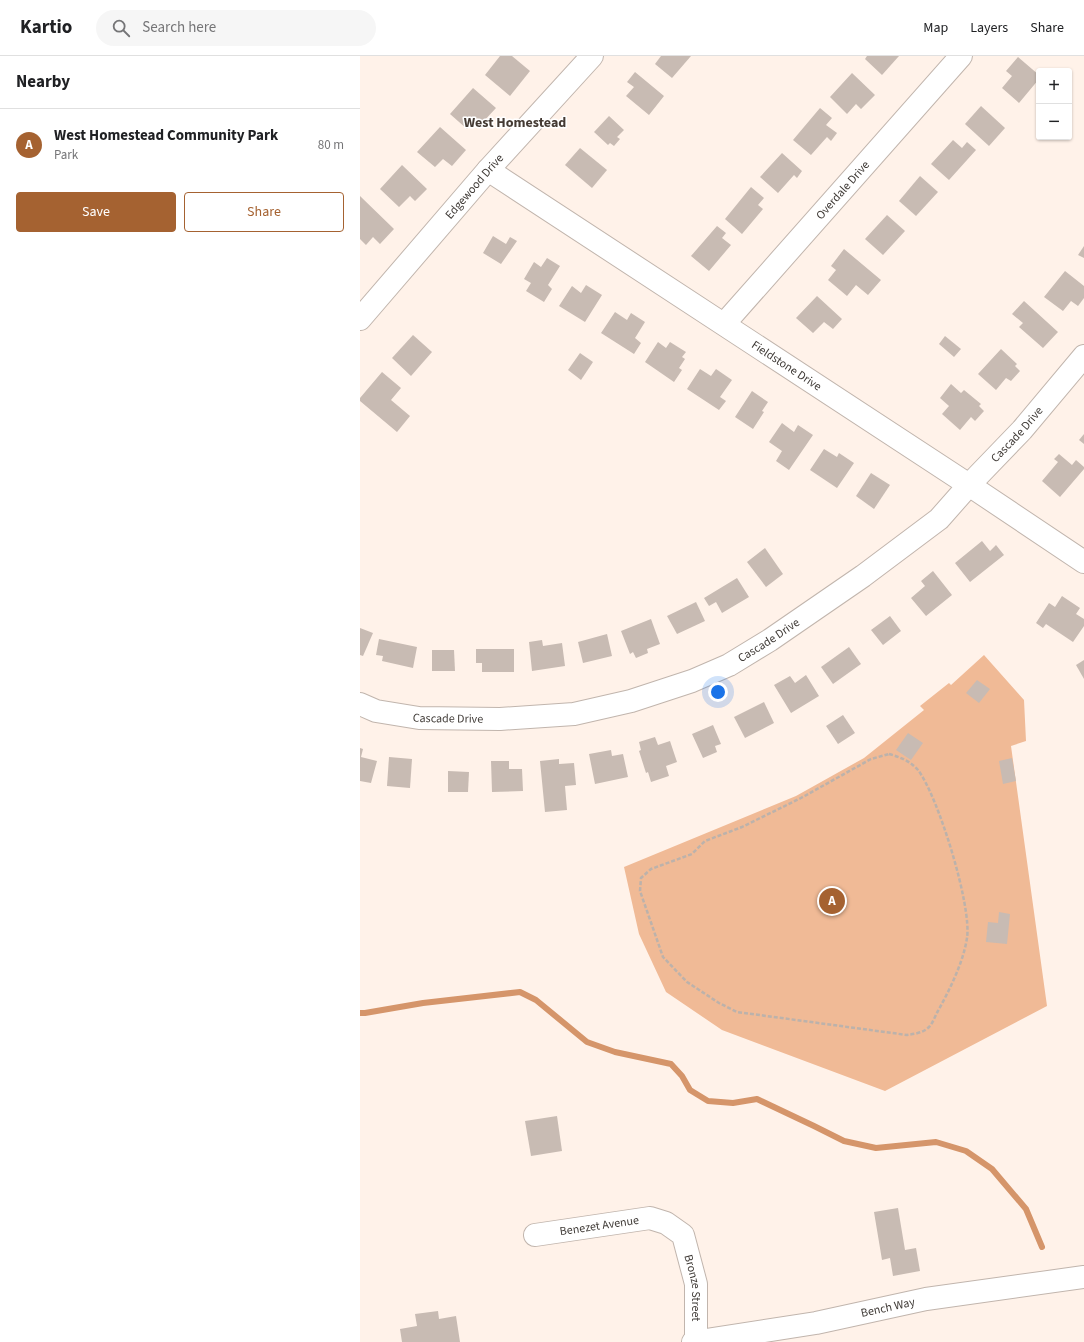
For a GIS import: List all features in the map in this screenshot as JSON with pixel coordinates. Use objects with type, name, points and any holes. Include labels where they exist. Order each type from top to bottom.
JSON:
[{"type":"street","name":"Edgewood Drive","points":[[360,319],[488,170],[592,56]]},
{"type":"street","name":"Overdale Drive","points":[[724,324],[961,56]]},
{"type":"street","name":"Fieldstone Drive","points":[[488,170],[1084,562]]},
{"type":"street","name":"Cascade Drive","points":[[360,704],[376,711],[419,718],[500,719],[574,714],[631,702],[692,681],[729,664],[770,640],[863,576],[939,519],[969,485],[1022,430],[1084,356]]},
{"type":"street","name":"Benezet Avenue","points":[[535,1235],[650,1218],[666,1223],[683,1235]]},
{"type":"street","name":"Bronze Street","points":[[683,1235],[696,1284],[695,1342]]},
{"type":"street","name":"Bench Way","points":[[695,1342],[816,1322],[926,1299],[1084,1277]]},
{"type":"path","points":[[889,754],[904,758],[918,770],[932,796],[948,841],[966,908],[967,937],[958,968],[947,994],[929,1027],[919,1033],[907,1035],[737,1012],[719,1003],[687,982],[663,957],[640,891],[641,878],[652,869],[692,854],[705,841],[742,827],[801,798],[871,759],[889,754]]},
{"type":"shaded area","points":[[984,655],[1024,700],[1026,741],[1011,746],[1047,1006],[885,1091],[722,1030],[666,992],[639,934],[624,867],[796,796],[864,758],[924,710],[920,706],[949,683],[951,685]]},
{"type":"building","points":[[500,56],[512,56],[530,71],[510,96],[485,75]]},
{"type":"building","points":[[661,56],[691,56],[672,78],[655,64]]},
{"type":"building","points":[[867,56],[899,56],[882,75],[865,59]]},
{"type":"building","points":[[1018,57],[1036,72],[1036,83],[1019,103],[1002,88],[1012,76],[1006,71]]},
{"type":"building","points":[[635,72],[664,96],[649,115],[626,96],[634,87],[627,82]]},
{"type":"building","points":[[852,73],[875,95],[861,109],[856,104],[847,114],[830,97]]},
{"type":"building","points":[[473,88],[496,108],[482,123],[477,118],[467,129],[450,114]]},
{"type":"building","points":[[981,106],[1005,128],[989,146],[965,124]]},
{"type":"building","points":[[820,108],[832,118],[826,125],[837,133],[831,141],[827,137],[811,155],[793,140]]},
{"type":"building","points":[[609,116],[624,130],[617,137],[620,139],[614,146],[610,143],[608,145],[594,132]]},
{"type":"building","points":[[440,127],[466,150],[452,166],[443,159],[435,167],[417,152]]},
{"type":"building","points":[[953,140],[962,148],[967,142],[976,150],[949,180],[931,164]]},
{"type":"building","points":[[580,148],[607,170],[592,188],[565,165]]},
{"type":"building","points":[[782,153],[802,171],[797,178],[794,175],[778,193],[760,177]]},
{"type":"building","points":[[402,165],[427,189],[415,201],[410,196],[399,207],[380,189]]},
{"type":"building","points":[[920,176],[938,192],[916,216],[899,201]]},
{"type":"building","points":[[751,187],[764,198],[758,205],[763,209],[742,234],[725,219]]},
{"type":"building","points":[[360,196],[394,229],[380,244],[373,237],[366,245],[360,239]]},
{"type":"building","points":[[887,215],[905,231],[883,255],[865,239]]},
{"type":"building","points":[[717,226],[726,233],[722,238],[731,245],[709,271],[691,256]]},
{"type":"building","points":[[493,236],[506,244],[510,237],[517,241],[501,264],[483,253]]},
{"type":"building","points":[[1084,246],[1084,258],[1078,255]]},
{"type":"building","points":[[844,249],[881,280],[868,295],[856,285],[847,296],[828,280],[836,270],[831,266]]},
{"type":"building","points":[[547,258],[560,266],[548,285],[552,289],[544,302],[526,291],[531,283],[524,279],[534,262],[541,267]]},
{"type":"building","points":[[1065,271],[1084,286],[1084,298],[1078,306],[1071,301],[1063,311],[1044,297]]},
{"type":"building","points":[[586,285],[602,295],[585,322],[559,306],[572,286],[581,293]]},
{"type":"building","points":[[817,296],[842,319],[833,329],[824,322],[813,333],[796,318]]},
{"type":"building","points":[[1024,301],[1058,332],[1043,348],[1019,327],[1023,323],[1012,314]]},
{"type":"building","points":[[615,312],[627,320],[631,313],[645,322],[635,338],[641,343],[634,354],[601,333]]},
{"type":"building","points":[[413,335],[432,352],[411,376],[392,358]]},
{"type":"building","points":[[945,336],[961,349],[954,357],[939,344]]},
{"type":"building","points":[[658,342],[666,348],[670,342],[686,352],[682,357],[685,359],[679,368],[682,370],[674,382],[645,362]]},
{"type":"building","points":[[1001,349],[1017,364],[1015,366],[1020,371],[1011,381],[1006,378],[996,390],[978,374]]},
{"type":"building","points":[[580,353],[593,362],[581,380],[568,370]]},
{"type":"building","points":[[700,369],[711,376],[716,369],[732,380],[720,397],[726,401],[719,410],[687,389]]},
{"type":"building","points":[[382,372],[401,388],[391,400],[410,416],[397,432],[360,401],[360,398]]},
{"type":"building","points":[[951,384],[961,393],[964,390],[981,404],[979,406],[984,411],[975,421],[971,417],[960,430],[942,414],[949,406],[940,398]]},
{"type":"building","points":[[752,391],[768,402],[762,411],[764,412],[753,429],[735,417]]},
{"type":"building","points":[[782,423],[794,432],[798,425],[813,435],[789,470],[776,461],[782,451],[769,442]]},
{"type":"building","points":[[1084,434],[1084,444],[1079,440]]},
{"type":"building","points":[[824,449],[837,457],[839,453],[854,463],[837,488],[810,470]]},
{"type":"building","points":[[1059,454],[1072,465],[1076,460],[1084,467],[1084,469],[1060,497],[1042,481],[1058,462],[1054,459]]},
{"type":"building","points":[[871,473],[890,485],[874,509],[856,496]]},
{"type":"building","points":[[982,541],[990,551],[996,545],[1004,555],[970,582],[955,563]]},
{"type":"building","points":[[765,548],[783,574],[766,587],[747,562]]},
{"type":"building","points":[[933,571],[952,595],[926,616],[911,598],[925,586],[921,581]]},
{"type":"building","points":[[737,578],[749,597],[722,613],[716,602],[709,606],[704,598]]},
{"type":"building","points":[[1062,596],[1080,608],[1076,614],[1084,619],[1084,626],[1073,642],[1046,624],[1043,628],[1036,623],[1049,603],[1055,607]]},
{"type":"building","points":[[696,602],[705,621],[677,634],[667,616]]},
{"type":"building","points":[[890,616],[901,631],[883,645],[871,630]]},
{"type":"building","points":[[651,619],[660,644],[647,649],[648,653],[636,658],[633,652],[630,654],[621,631]]},
{"type":"building","points":[[360,628],[373,633],[363,656],[360,655]]},
{"type":"building","points":[[607,634],[612,656],[583,663],[578,642]]},
{"type":"building","points":[[379,639],[417,647],[413,668],[382,661],[383,656],[376,655]]},
{"type":"building","points":[[542,640],[543,646],[562,643],[565,666],[532,671],[529,642]]},
{"type":"building","points":[[849,647],[861,664],[833,684],[821,667]]},
{"type":"building","points":[[476,649],[514,649],[514,672],[482,672],[482,663],[476,663]]},
{"type":"building","points":[[432,650],[454,650],[455,671],[432,671]]},
{"type":"building","points":[[1084,660],[1084,679],[1076,665]]},
{"type":"building","points":[[806,675],[819,696],[791,713],[774,685],[790,676],[795,683]]},
{"type":"building","points":[[977,680],[990,689],[979,703],[966,693]]},
{"type":"building","points":[[764,702],[774,723],[745,738],[734,717]]},
{"type":"building","points":[[843,715],[855,733],[838,744],[826,726]]},
{"type":"building","points":[[713,725],[721,744],[715,746],[717,752],[703,758],[692,734]]},
{"type":"building","points":[[908,733],[923,743],[911,760],[896,750]]},
{"type":"building","points":[[655,737],[658,745],[670,741],[677,762],[666,766],[669,776],[651,782],[648,772],[646,773],[639,751],[641,750],[639,742]]},
{"type":"building","points":[[360,748],[363,749],[361,757],[377,761],[371,783],[360,781]]},
{"type":"building","points":[[611,750],[612,756],[623,754],[628,777],[595,784],[589,754]]},
{"type":"building","points":[[389,757],[412,759],[410,788],[387,786]]},
{"type":"building","points":[[1012,758],[1016,781],[1003,784],[999,761]]},
{"type":"building","points":[[559,759],[559,764],[574,763],[576,785],[565,786],[567,810],[545,812],[540,761]]},
{"type":"building","points":[[491,761],[509,761],[509,769],[522,769],[523,791],[492,792]]},
{"type":"building","points":[[448,771],[469,772],[468,792],[448,792]]},
{"type":"building","points":[[999,912],[1010,914],[1007,944],[986,942],[988,922],[998,923]]},
{"type":"building","points":[[557,1116],[562,1151],[531,1156],[525,1121]]},
{"type":"building","points":[[898,1208],[905,1250],[916,1248],[920,1271],[893,1276],[890,1258],[882,1260],[874,1212]]},
{"type":"building","points":[[438,1311],[439,1319],[456,1316],[460,1342],[402,1342],[400,1329],[417,1326],[415,1314]]},
{"type":"waterway","points":[[360,1013],[423,1003],[520,992],[536,1000],[587,1042],[615,1052],[671,1064],[682,1076],[690,1090],[708,1101],[733,1103],[757,1099],[844,1141],[876,1148],[936,1142],[966,1151],[992,1169],[1026,1209],[1042,1247]]},
{"type":"place","name":"West Homestead Community Park","points":[[832,901]]},
{"type":"district","name":"West Homestead","points":[[515,123]]}]
